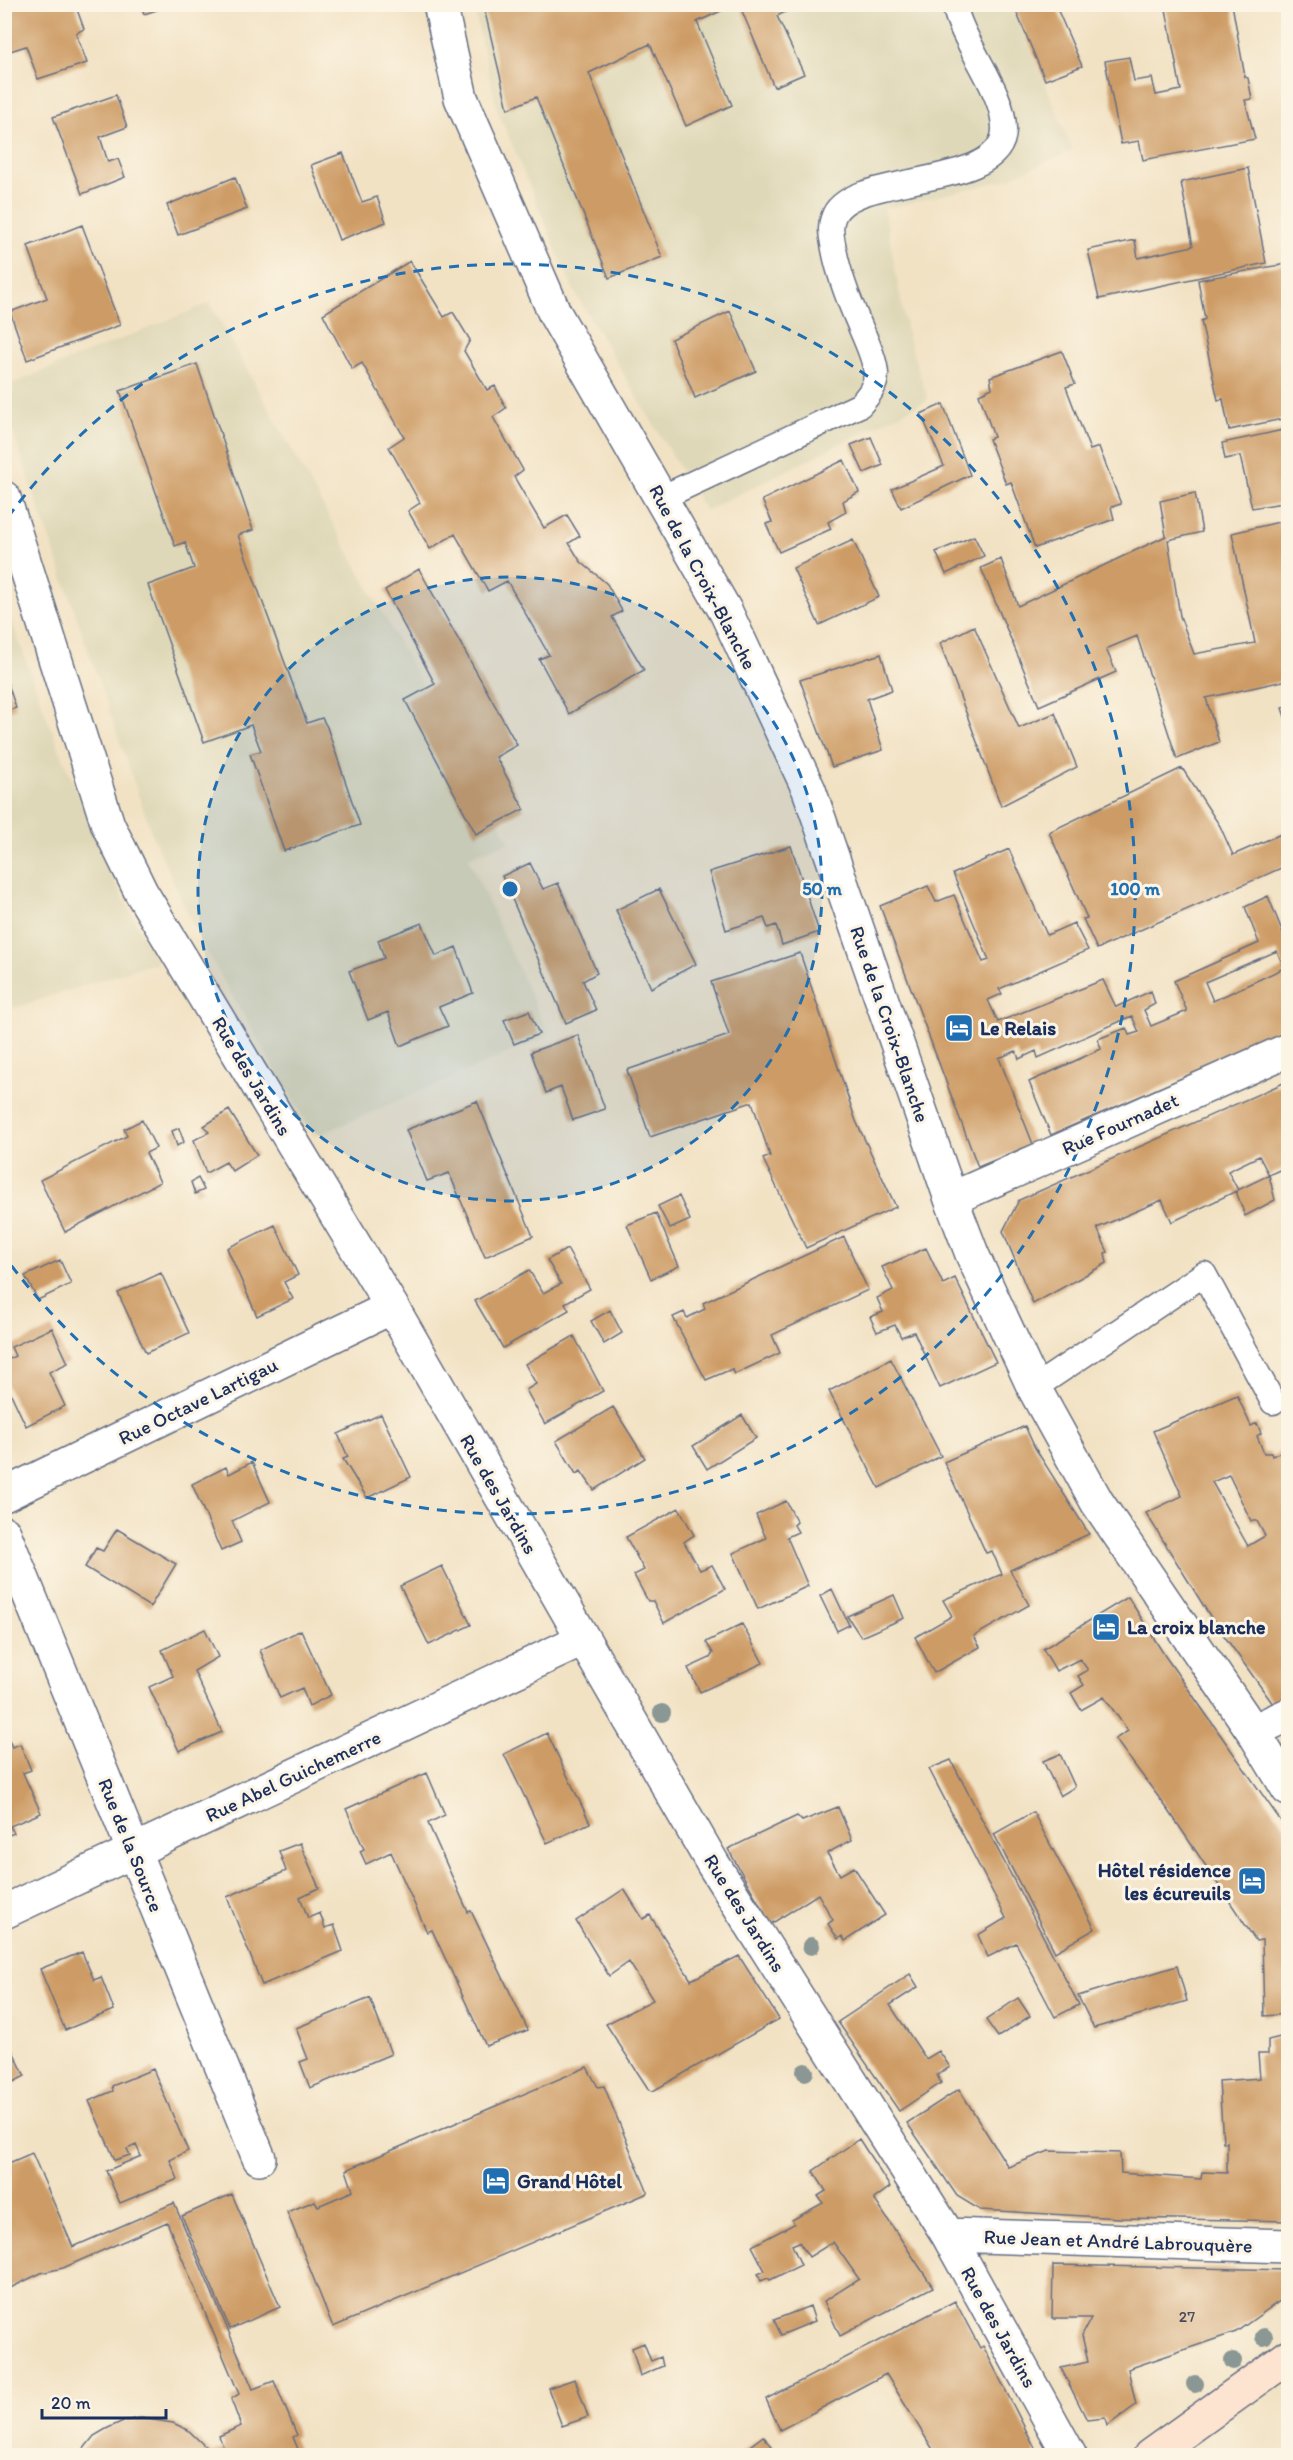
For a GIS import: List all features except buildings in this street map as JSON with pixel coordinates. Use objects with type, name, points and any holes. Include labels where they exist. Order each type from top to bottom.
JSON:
[{"type":"street","name":"Rue de la Croix-Blanche","points":[[440,4],[461,98],[555,314],[726,612],[809,790],[951,1200],[972,1254],[1034,1388],[1097,1502],[1253,1731],[1288,1789]]},
{"type":"street","name":"Rue des Jardins","points":[[4,498],[108,825],[141,892],[392,1307],[713,1864],[948,2235],[1070,2456]]},
{"type":"street","name":"Rue Fournadet","points":[[951,1200],[1288,1050]]},
{"type":"street","name":"Rue Octave Lartigau","points":[[4,1496],[392,1307]]},
{"type":"street","name":"Rue de la Source","points":[[4,1533],[259,2158]]},
{"type":"street","name":"Rue Abel Guichemerre","points":[[4,1912],[582,1640]]},
{"type":"street","points":[[1253,1731],[1288,1715]]},
{"type":"street","name":"Rue Jean et André Labrouquère","points":[[948,2235],[1288,2246]]},
{"type":"street","points":[[1150,2456],[1288,2357]]},
{"type":"lane","points":[[661,498],[860,405],[872,392],[876,375],[872,356],[837,268],[831,229],[833,216],[842,204],[863,194],[986,161],[1002,142],[1003,114],[954,4]]},
{"type":"lane","points":[[1034,1388],[1204,1274],[1273,1402]]},
{"type":"shaded area","points":[[473,5],[1012,5],[1073,150],[1005,180],[884,209],[908,338],[928,400],[705,511],[573,289],[497,109]]},
{"type":"shaded area","points":[[210,303],[510,842],[468,857],[549,1036],[314,1137],[198,936],[152,834],[5,410],[4,387]]},
{"type":"shaded area","points":[[4,600],[47,718],[112,877],[157,962],[5,1011]]},
{"type":"place","name":"Le Relais","points":[[959,1028]]},
{"type":"place","name":"La croix blanche","points":[[1106,1627]]},
{"type":"place","name":"Hôtel résidence les écureuils","points":[[1252,1881]]},
{"type":"place","name":"Grand Hôtel","points":[[496,2181]]}]
